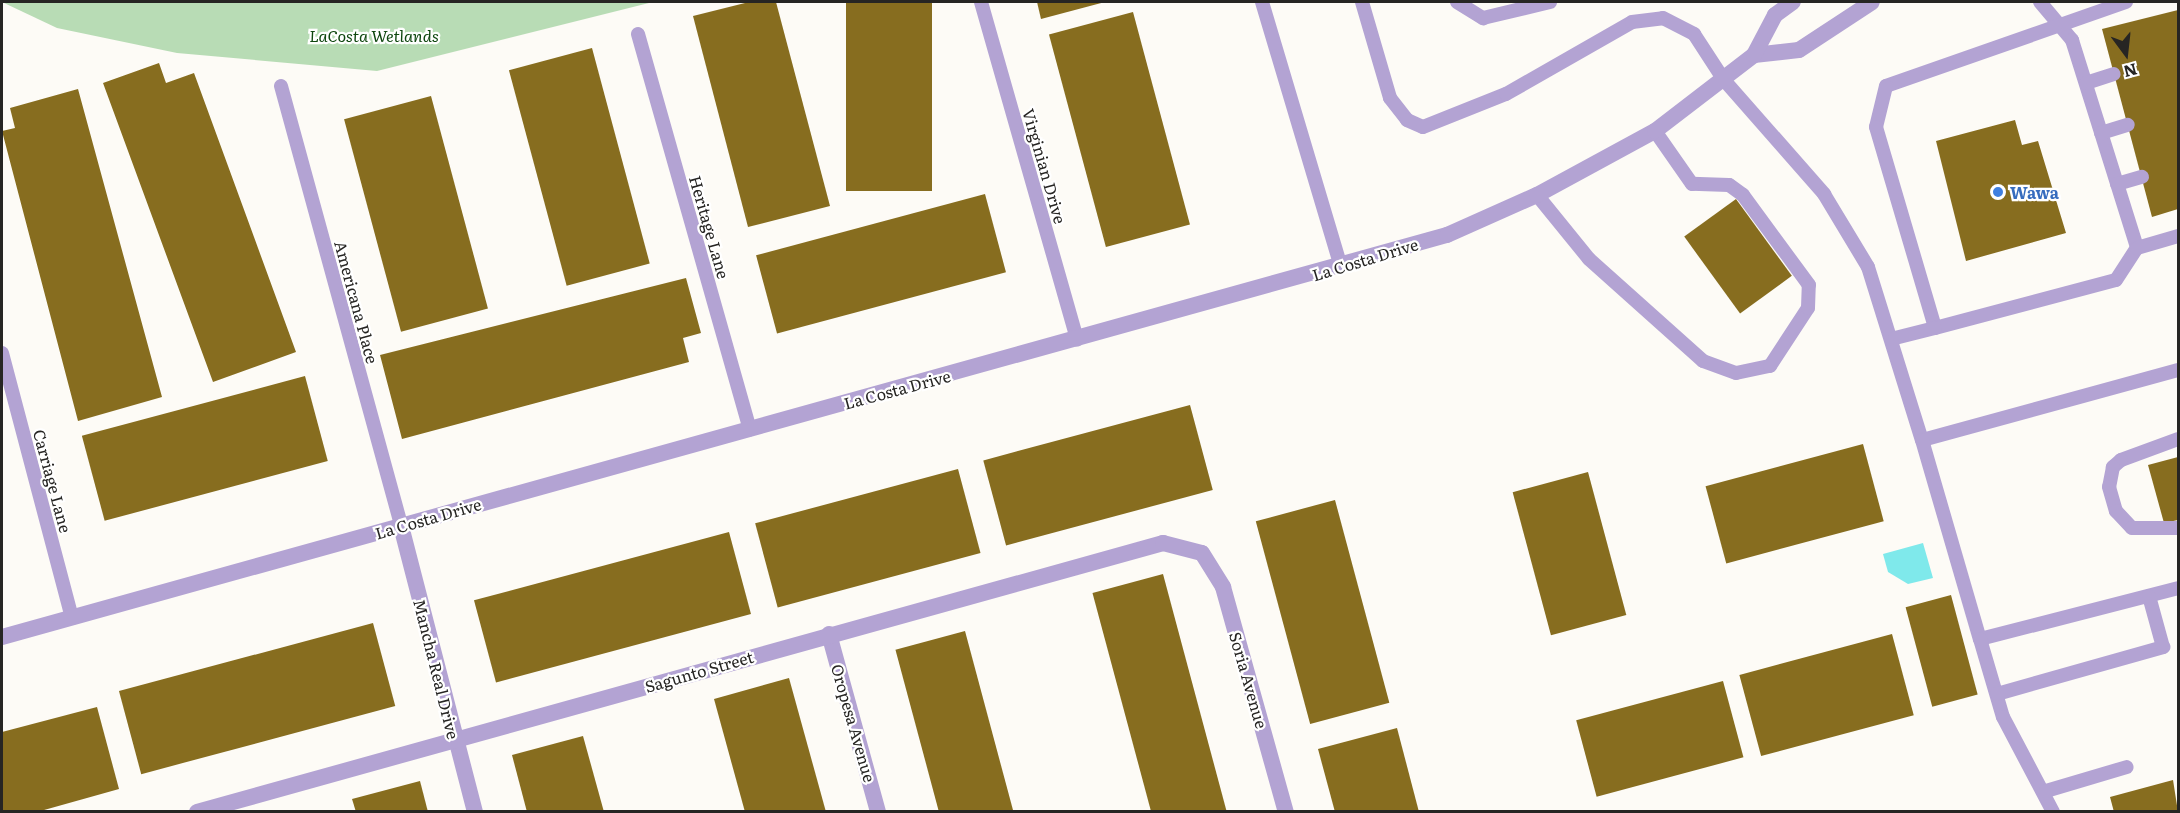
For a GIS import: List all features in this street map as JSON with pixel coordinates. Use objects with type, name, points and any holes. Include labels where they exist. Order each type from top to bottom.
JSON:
[{"type":"street","name":"La Costa Drive","points":[[2,637],[1341,267],[1447,235],[1537,195],[1655,131],[1754,55],[1775,15],[1793,2]]},
{"type":"street","points":[[1754,55],[1799,51],[1872,2]]},
{"type":"street","name":"Mancha Real Drive","points":[[401,526],[476,812]]},
{"type":"street","name":"Sagunto Street","points":[[197,812],[829,634],[1163,543],[1202,553]]},
{"type":"street","name":"Soria Avenue","points":[[1202,553],[1223,586],[1286,812]]},
{"type":"street","name":"Oropesa Avenue","points":[[829,634],[878,812]]},
{"type":"lane","name":"Virginian Drive","points":[[981,2],[1077,340]]},
{"type":"lane","points":[[1262,2],[1341,267]]},
{"type":"lane","points":[[1362,2],[1390,98],[1407,120],[1423,127],[1506,94],[1615,30],[1648,18],[1663,18],[1694,34],[1724,80],[1824,194],[1869,267],[1895,338],[1922,441],[2003,717],[2046,791],[2053,812]]},
{"type":"lane","points":[[1457,2],[1483,18],[1550,2]]},
{"type":"lane","points":[[2040,2],[2072,40],[2137,248]]},
{"type":"lane","points":[[1935,328],[1876,127],[1878,104],[1886,86],[2057,24],[2126,2]]},
{"type":"lane","name":"Heritage Lane","points":[[638,34],[750,429]]},
{"type":"lane","points":[[2086,83],[2114,74]]},
{"type":"lane","name":"Americana Place","points":[[281,86],[401,526]]},
{"type":"lane","points":[[2101,133],[2128,125]]},
{"type":"lane","points":[[1537,195],[1589,259],[1703,361],[1736,373],[1770,366],[1808,308],[1809,285],[1743,195],[1729,185],[1692,184],[1655,131]]},
{"type":"lane","points":[[2117,184],[2142,177]]},
{"type":"lane","points":[[1895,338],[2116,280],[2137,248],[2178,236]]},
{"type":"lane","name":"Carriage Lane","points":[[2,353],[72,618]]},
{"type":"lane","points":[[1922,441],[2178,370]]},
{"type":"lane","points":[[2178,439],[2121,460],[2113,467],[2109,487],[2116,511],[2132,528],[2178,528]]},
{"type":"lane","points":[[1980,639],[2178,588]]},
{"type":"lane","points":[[1997,694],[2163,647],[2149,596]]},
{"type":"lane","points":[[2046,791],[2127,767]]},
{"type":"green space","name":"LaCosta Wetlands","points":[[2,2],[653,2],[377,71],[177,53],[57,28]]},
{"type":"water","points":[[1923,543],[1933,578],[1908,584],[1888,572],[1883,554]]},
{"type":"building","points":[[749,2],[776,2],[830,206],[748,227],[693,16]]},
{"type":"building","points":[[846,2],[932,2],[932,191],[846,191]]},
{"type":"building","points":[[1037,2],[1105,2],[1041,19]]},
{"type":"building","points":[[2178,10],[2178,209],[2152,217],[2102,29]]},
{"type":"building","points":[[1133,12],[1190,225],[1106,247],[1049,35]]},
{"type":"building","points":[[592,48],[650,263],[567,286],[509,70]]},
{"type":"building","points":[[159,63],[166,83],[194,73],[296,352],[213,382],[103,83]]},
{"type":"building","points":[[78,89],[162,397],[78,421],[2,131],[15,128],[10,108]]},
{"type":"building","points":[[431,96],[488,309],[401,332],[344,119]]},
{"type":"building","points":[[2015,120],[2022,145],[2038,141],[2066,233],[1966,261],[1936,141]]},
{"type":"building","points":[[985,194],[1006,272],[777,334],[756,255]]},
{"type":"building","points":[[1736,199],[1792,276],[1740,313],[1684,237]]},
{"type":"building","points":[[686,278],[701,333],[683,338],[689,362],[402,439],[380,355]]},
{"type":"building","points":[[305,376],[328,461],[105,521],[82,436]]},
{"type":"building","points":[[1190,405],[1213,490],[1006,545],[983,460]]},
{"type":"building","points":[[1863,444],[1884,521],[1726,563],[1706,486]]},
{"type":"building","points":[[2178,457],[2178,520],[2164,523],[2148,465]]},
{"type":"building","points":[[958,469],[981,553],[778,607],[755,523]]},
{"type":"building","points":[[1588,472],[1626,615],[1551,635],[1513,492]]},
{"type":"building","points":[[1335,500],[1389,703],[1310,724],[1256,521]]},
{"type":"building","points":[[729,532],[751,614],[496,682],[474,600]]},
{"type":"building","points":[[1163,574],[1227,812],[1151,812],[1092,593]]},
{"type":"building","points":[[1951,595],[1978,694],[1932,707],[1906,607]]},
{"type":"building","points":[[373,623],[395,706],[141,774],[119,691]]},
{"type":"building","points":[[965,631],[1013,812],[939,812],[895,650]]},
{"type":"building","points":[[1892,634],[1914,715],[1761,756],[1739,675]]},
{"type":"building","points":[[789,678],[826,812],[745,812],[714,699]]},
{"type":"building","points":[[1723,681],[1743,757],[1597,797],[1576,720]]},
{"type":"building","points":[[97,707],[119,789],[37,812],[2,812],[2,732]]},
{"type":"building","points":[[1397,728],[1419,812],[1335,812],[1318,749]]},
{"type":"building","points":[[583,736],[604,812],[527,812],[512,755]]},
{"type":"building","points":[[2173,780],[2178,812],[2114,812],[2110,797]]},
{"type":"building","points":[[420,781],[428,812],[356,812],[352,799]]},
{"type":"place","name":"Wawa","points":[[1998,192]]}]
